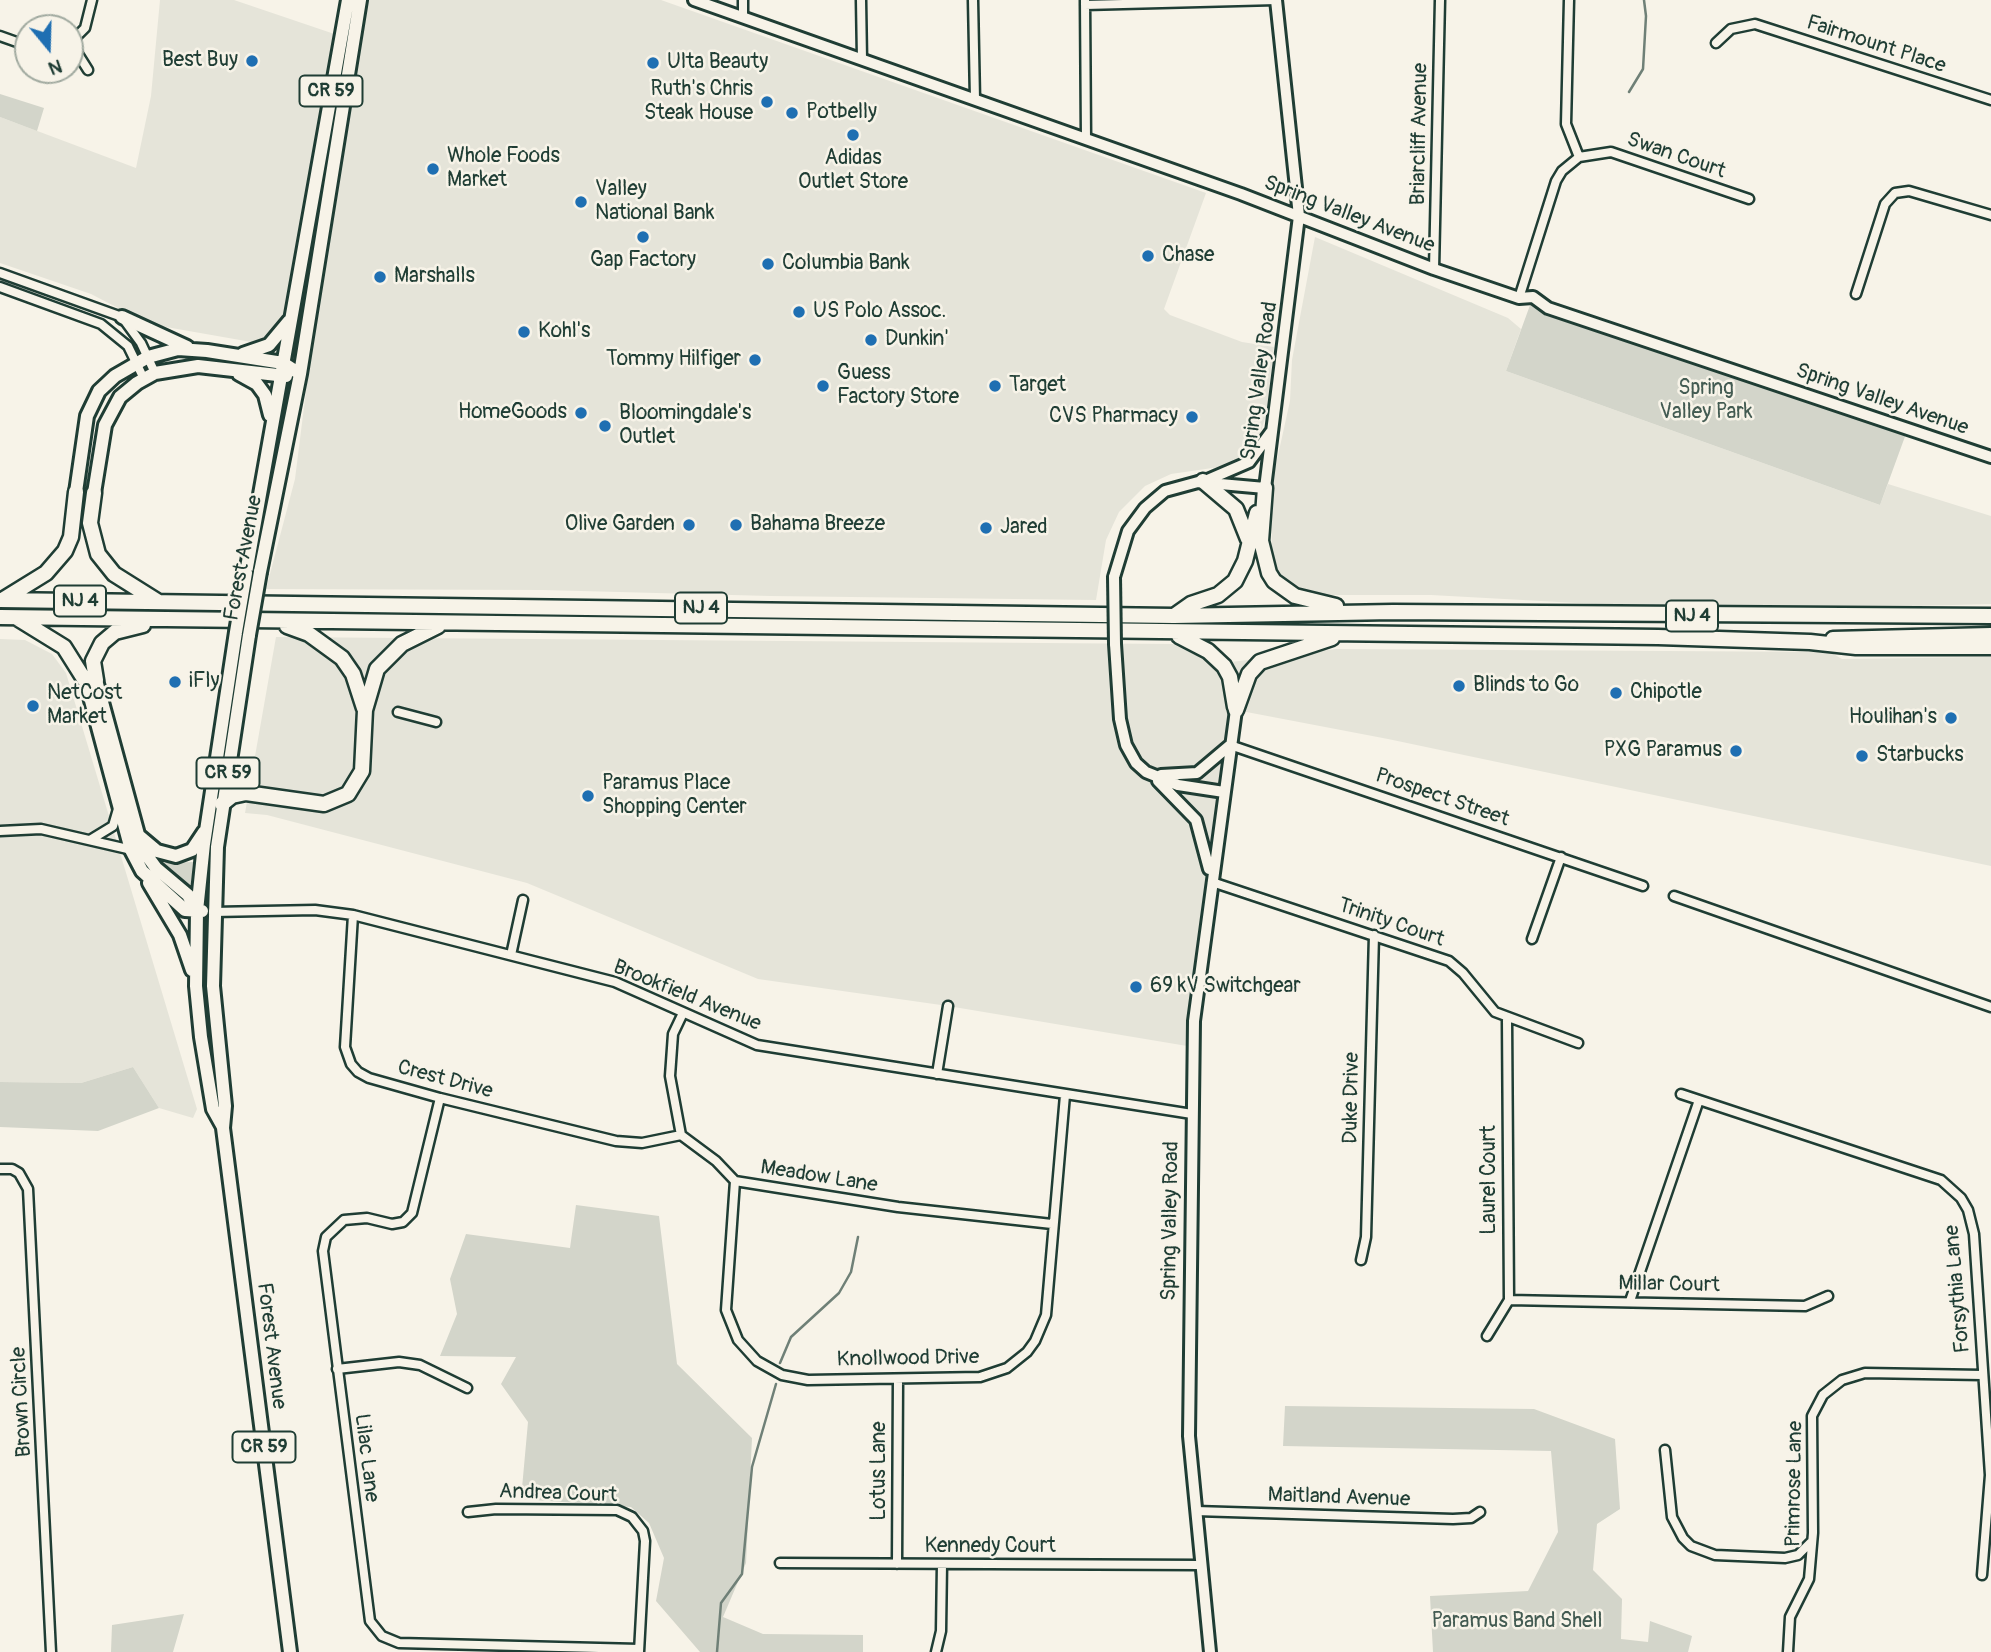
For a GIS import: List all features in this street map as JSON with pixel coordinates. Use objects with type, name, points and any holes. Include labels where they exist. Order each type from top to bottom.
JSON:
[{"type":"highway","points":[[1203,481],[1236,509],[1248,541]]},
{"type":"highway","points":[[1174,616],[1230,586],[1243,568],[1248,541],[1265,488]]},
{"type":"highway","points":[[1265,488],[1261,541],[1264,559],[1274,581],[1295,596],[1319,605],[1393,612]]},
{"type":"highway","points":[[2,600],[46,573],[65,551],[71,537],[76,492]]},
{"type":"highway","points":[[94,493],[90,523],[98,554],[114,573],[157,601]]},
{"type":"highway","name":"NJ 4","points":[[2,600],[1174,616],[1393,612],[1991,616]]},
{"type":"highway","name":"NJ 4","points":[[0,617],[1810,642],[1856,636],[1991,635]]},
{"type":"highway","points":[[16,617],[64,647],[91,681]]},
{"type":"highway","points":[[91,681],[96,650],[108,636],[164,620]]},
{"type":"highway","points":[[276,622],[309,634],[330,646],[353,674],[365,710]]},
{"type":"highway","points":[[222,804],[232,796],[246,793],[313,805],[324,804],[348,794],[362,771],[365,710],[370,684],[387,656],[411,639],[442,624]]},
{"type":"highway","points":[[1171,633],[1208,651],[1224,666],[1230,677],[1236,710]]},
{"type":"highway","points":[[1236,710],[1249,674],[1259,662],[1289,650],[1348,634]]},
{"type":"highway","points":[[1810,642],[1856,647],[1991,647]]},
{"type":"highway","points":[[230,764],[246,793]]},
{"type":"main road","name":"Forest Avenue","points":[[290,1652],[223,1128],[225,1106],[213,986],[213,912],[222,804],[230,764],[243,634],[246,573],[348,0]]},
{"type":"main road","name":"Forest Avenue","points":[[223,1128],[213,1109],[197,986],[197,911],[206,829],[243,634],[260,572],[300,374],[360,0]]},
{"type":"main road","points":[[239,355],[269,345],[280,335],[294,313]]},
{"type":"main road","points":[[122,317],[193,350]]},
{"type":"main road","points":[[76,492],[87,416],[99,391],[115,376],[142,360],[178,349],[193,350],[239,355],[300,374]]},
{"type":"main road","points":[[94,493],[100,444],[110,410],[120,397],[149,376],[198,366],[233,370],[281,370]]},
{"type":"main road","points":[[233,370],[257,384],[265,395],[272,421]]},
{"type":"main road","points":[[91,681],[118,808],[142,871],[180,935],[197,986]]},
{"type":"main road","points":[[91,681],[137,834],[136,850]]},
{"type":"main road","points":[[137,834],[157,851],[176,856],[191,850],[206,829]]},
{"type":"main road","points":[[136,850],[188,895],[197,911]]},
{"type":"main road","points":[[142,871],[185,910],[213,912]]},
{"type":"street","points":[[84,29],[92,0]]},
{"type":"street","name":"Spring Valley Avenue","points":[[694,0],[1298,216],[1434,270],[1519,298],[1533,297],[1548,308],[1991,457]]},
{"type":"street","points":[[743,0],[743,18]]},
{"type":"street","points":[[861,0],[862,59]]},
{"type":"street","points":[[973,0],[975,99]]},
{"type":"street","points":[[1086,139],[1085,2],[1276,0]]},
{"type":"street","name":"Spring Valley Road","points":[[1224,792],[1187,788],[1151,774],[1136,763],[1124,737],[1115,644],[1114,577],[1128,531],[1152,500],[1178,485],[1203,481],[1265,488],[1298,216],[1276,0]]},
{"type":"street","name":"Briarcliff Avenue","points":[[1434,270],[1440,0]]},
{"type":"street","points":[[1519,298],[1556,181],[1562,171],[1579,157],[1566,124],[1569,0]]},
{"type":"street","name":"Fairmount Place","points":[[1716,43],[1731,29],[1755,24],[1991,100]]},
{"type":"street","points":[[84,64],[88,70]]},
{"type":"street","name":"Swan Court","points":[[1579,157],[1611,152],[1749,199]]},
{"type":"street","points":[[1856,294],[1885,204],[1895,193],[1909,191],[1991,215]]},
{"type":"street","points":[[0,274],[122,317],[149,376]]},
{"type":"street","points":[[0,287],[101,324],[120,337],[142,360]]},
{"type":"street","points":[[1203,481],[1249,462],[1274,426]]},
{"type":"street","name":"Spring Valley Road","points":[[1210,1652],[1188,1411],[1194,1009],[1236,710]]},
{"type":"street","points":[[398,712],[436,722]]},
{"type":"street","points":[[1151,774],[1181,776],[1196,773],[1216,760],[1230,745]]},
{"type":"street","name":"Prospect Street","points":[[1230,745],[1643,886]]},
{"type":"street","points":[[1151,774],[1196,820],[1202,834],[1212,882]]},
{"type":"street","points":[[89,840],[113,826],[118,808]]},
{"type":"street","points":[[0,831],[41,829],[136,850]]},
{"type":"street","points":[[1532,939],[1561,857]]},
{"type":"street","name":"Trinity Court","points":[[1212,882],[1449,961],[1464,973],[1487,1005],[1507,1019],[1578,1042]]},
{"type":"street","points":[[1674,896],[1991,1007]]},
{"type":"street","points":[[510,955],[523,900]]},
{"type":"street","name":"Brookfield Avenue","points":[[213,912],[315,910],[353,915],[615,982],[757,1045],[1192,1114]]},
{"type":"street","name":"Crest Drive","points":[[353,915],[347,1056],[358,1072],[369,1078],[440,1098],[616,1141],[642,1143],[681,1135]]},
{"type":"street","name":"Duke Drive","points":[[1361,1260],[1366,1237],[1374,935]]},
{"type":"street","points":[[937,1074],[948,1006]]},
{"type":"street","points":[[681,1135],[670,1076],[673,1034],[683,1013]]},
{"type":"street","name":"Laurel Court","points":[[1488,1336],[1508,1300],[1507,1019]]},
{"type":"street","name":"Forsythia Lane","points":[[1681,1094],[1941,1180],[1968,1210],[1974,1234],[1990,1475],[1982,1576]]},
{"type":"street","name":"Knollwood Drive","points":[[735,1181],[736,1205],[725,1295],[730,1325],[746,1351],[769,1370],[795,1378],[981,1377],[1007,1368],[1027,1352],[1046,1315],[1065,1095]]},
{"type":"street","name":"Lilac Lane","points":[[440,1098],[412,1213],[403,1222],[392,1224],[367,1218],[344,1220],[326,1237],[323,1251],[368,1615],[382,1636],[399,1643],[639,1651]]},
{"type":"street","points":[[1630,1300],[1699,1100]]},
{"type":"street","name":"Meadow Lane","points":[[681,1135],[716,1161],[735,1181],[898,1207],[1052,1224]]},
{"type":"street","name":"Brown Circle","points":[[0,1169],[12,1168],[19,1173],[29,1189],[51,1652]]},
{"type":"street","name":"Millar Court","points":[[1508,1300],[1630,1300],[1805,1306],[1828,1296]]},
{"type":"street","points":[[337,1369],[400,1362],[420,1366],[467,1388]]},
{"type":"street","name":"Primrose Lane","points":[[1788,1652],[1790,1617],[1809,1579],[1812,1537],[1812,1416],[1831,1387],[1864,1373],[1982,1376]]},
{"type":"street","name":"Lotus Lane","points":[[897,1564],[898,1379]]},
{"type":"street","points":[[1665,1450],[1672,1517],[1683,1538],[1691,1546],[1716,1555],[1791,1557],[1805,1551],[1812,1537]]},
{"type":"street","name":"Andrea Court","points":[[468,1512],[496,1509],[617,1510],[632,1517],[643,1531],[645,1541],[639,1651]]},
{"type":"street","name":"Maitland Avenue","points":[[1196,1511],[1453,1519],[1471,1518],[1480,1512]]},
{"type":"street","name":"Kennedy Court","points":[[780,1563],[1200,1565]]},
{"type":"street","points":[[936,1652],[941,1631],[942,1564]]},
{"type":"shaded area","points":[[160,0],[234,0],[358,42],[367,0],[661,0],[1206,193],[1164,309],[1170,315],[1242,342],[1274,347],[1266,415],[1259,438],[1246,457],[1233,465],[1171,474],[1145,486],[1119,512],[1106,540],[1096,600],[543,590],[266,589],[295,479],[310,359],[257,343],[149,324],[91,294],[0,263],[0,117],[136,168],[151,96]]},
{"type":"shaded area","points":[[1315,237],[1508,318],[1521,329],[1506,371],[1880,505],[1888,484],[1991,516],[1991,604],[1841,608],[1596,604],[1431,595],[1327,595],[1286,583],[1272,562],[1271,487],[1290,401],[1292,360]]},
{"type":"shaded area","points":[[276,637],[1173,644],[1215,664],[1336,649],[1830,652],[1842,659],[1991,657],[1991,866],[1388,739],[1236,710],[1193,1047],[948,1006],[758,979],[527,883],[267,815],[245,813]]},
{"type":"shaded area","points":[[0,639],[25,640],[52,654],[66,673],[197,1109],[193,1118],[159,1108],[133,1067],[81,1083],[0,1082]]},
{"type":"green space","points":[[0,94],[44,108],[37,131],[0,117]]},
{"type":"green space","name":"Spring Valley Park","points":[[1533,297],[1907,431],[1880,505],[1506,371]]},
{"type":"green space","points":[[193,862],[191,889],[162,866],[164,863]]},
{"type":"green space","points":[[133,1067],[159,1108],[98,1131],[0,1127],[0,1082],[81,1083]]},
{"type":"green space","points":[[576,1205],[659,1216],[677,1364],[752,1438],[746,1563],[723,1617],[763,1634],[863,1635],[863,1652],[700,1652],[656,1601],[664,1558],[649,1523],[631,1507],[521,1499],[528,1422],[501,1384],[516,1357],[440,1356],[457,1314],[450,1279],[466,1234],[570,1248]]},
{"type":"green space","name":"Paramus Band Shell","points":[[1285,1406],[1534,1409],[1615,1439],[1620,1509],[1597,1524],[1593,1570],[1622,1599],[1621,1639],[1648,1642],[1650,1621],[1692,1636],[1688,1652],[1433,1652],[1430,1596],[1528,1591],[1558,1532],[1551,1451],[1283,1446]]},
{"type":"green space","points":[[184,1614],[173,1652],[111,1652],[112,1625]]},
{"type":"waterway","points":[[1629,92],[1643,69],[1646,16],[1644,0]]},
{"type":"waterway","points":[[780,1363],[791,1337],[839,1293],[851,1272],[858,1237]]},
{"type":"waterway","points":[[717,1652],[721,1603],[742,1574],[752,1467],[776,1384]]},
{"type":"place","name":"Best Buy","points":[[252,61]]},
{"type":"place","name":"Ulta Beauty","points":[[653,63]]},
{"type":"place","name":"Ruth's Chris Steak House","points":[[767,102]]},
{"type":"place","name":"Potbelly","points":[[792,113]]},
{"type":"place","name":"Adidas Outlet Store","points":[[853,135]]},
{"type":"place","name":"Whole Foods Market","points":[[433,169]]},
{"type":"place","name":"Valley National Bank","points":[[581,202]]},
{"type":"place","name":"Gap Factory","points":[[643,237]]},
{"type":"place","name":"Chase","points":[[1148,256]]},
{"type":"place","name":"Columbia Bank","points":[[768,264]]},
{"type":"place","name":"Marshalls","points":[[380,277]]},
{"type":"place","name":"US Polo Assoc.","points":[[799,312]]},
{"type":"place","name":"Kohl's","points":[[524,332]]},
{"type":"place","name":"Dunkin'","points":[[871,340]]},
{"type":"place","name":"Tommy Hilfiger","points":[[755,360]]},
{"type":"place","name":"Guess Factory Store","points":[[823,386]]},
{"type":"place","name":"Target","points":[[995,386]]},
{"type":"place","name":"HomeGoods","points":[[581,413]]},
{"type":"place","name":"CVS Pharmacy","points":[[1192,417]]},
{"type":"place","name":"Bloomingdale's Outlet","points":[[605,426]]},
{"type":"place","name":"Olive Garden","points":[[689,525]]},
{"type":"place","name":"Bahama Breeze","points":[[736,525]]},
{"type":"place","name":"Jared","points":[[986,528]]},
{"type":"place","name":"iFly","points":[[175,682]]},
{"type":"place","name":"Blinds to Go","points":[[1459,686]]},
{"type":"place","name":"Chipotle","points":[[1616,693]]},
{"type":"place","name":"NetCost Market","points":[[33,706]]},
{"type":"place","name":"Houlihan's","points":[[1951,718]]},
{"type":"place","name":"PXG Paramus","points":[[1736,751]]},
{"type":"place","name":"Starbucks","points":[[1862,756]]},
{"type":"place","name":"Paramus Place Shopping Center","points":[[588,796]]},
{"type":"place","name":"69 kV Switchgear","points":[[1136,987]]}]
